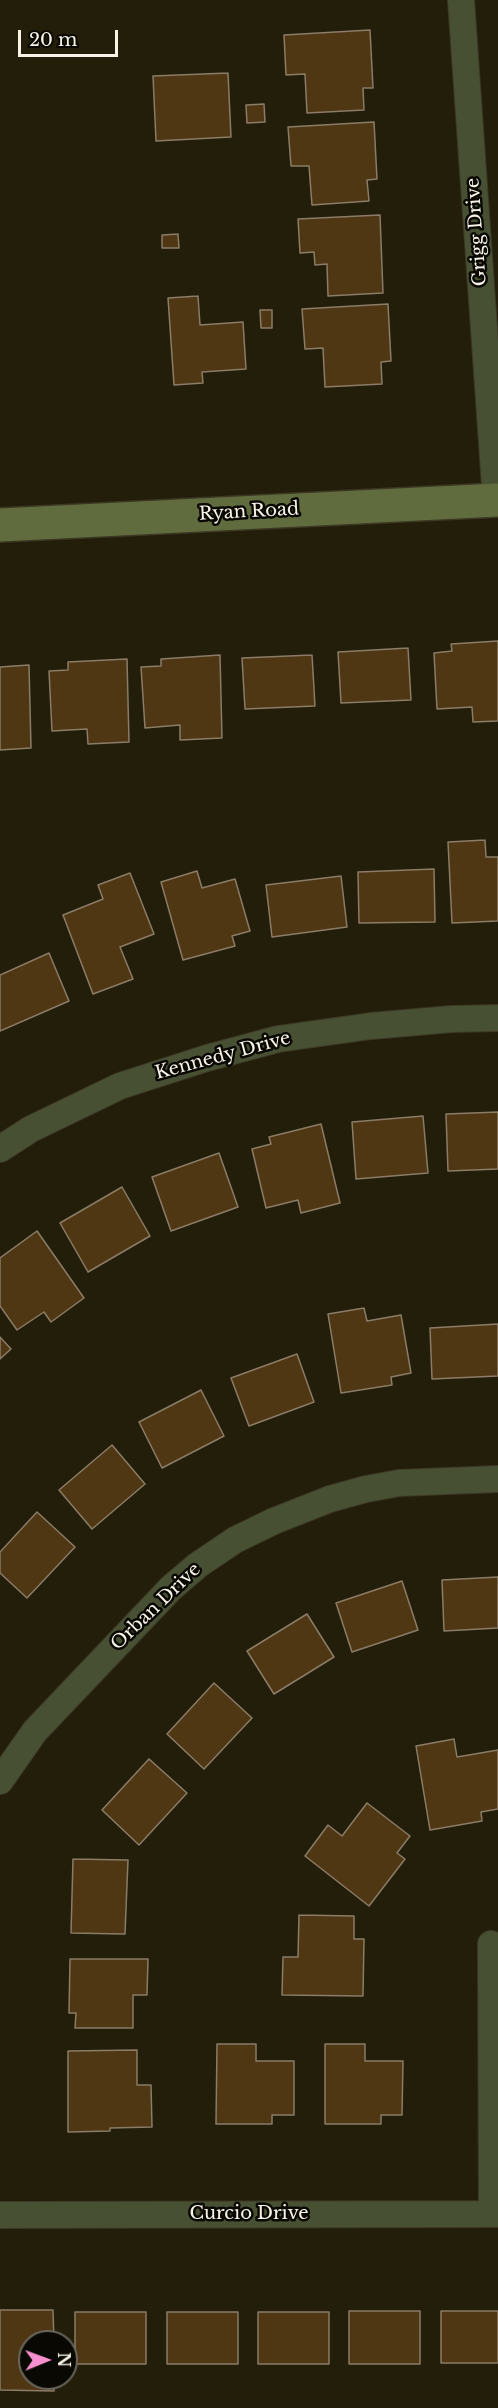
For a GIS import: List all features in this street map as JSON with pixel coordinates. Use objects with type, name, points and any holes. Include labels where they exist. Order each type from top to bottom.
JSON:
[{"type":"main road","name":"Ryan Road","points":[[0,525],[497,500]]},
{"type":"street","name":"Grigg Drive","points":[[461,0],[497,500]]},
{"type":"street","name":"Kennedy Drive","points":[[0,1149],[31,1129],[120,1086],[268,1041],[370,1026],[452,1019],[498,1018]]},
{"type":"street","name":"Orban Drive","points":[[0,1780],[35,1731],[171,1588],[198,1565],[235,1540],[274,1521],[330,1499],[366,1489],[399,1483],[498,1479]]},
{"type":"street","points":[[491,1944],[495,2214]]},
{"type":"street","name":"Curcio Drive","points":[[0,2215],[495,2214]]},
{"type":"building","points":[[370,30],[373,88],[363,88],[364,110],[307,113],[305,74],[286,75],[284,35]]},
{"type":"building","points":[[228,73],[231,137],[156,141],[153,76]]},
{"type":"building","points":[[264,104],[265,122],[247,123],[246,105]]},
{"type":"building","points":[[374,122],[377,179],[367,180],[369,201],[312,205],[309,166],[291,166],[288,127]]},
{"type":"building","points":[[380,215],[383,293],[328,296],[327,264],[315,265],[314,252],[300,253],[298,219]]},
{"type":"building","points":[[178,234],[179,248],[162,248],[162,235]]},
{"type":"building","points":[[198,296],[200,325],[243,322],[246,369],[202,372],[203,383],[174,385],[168,298]]},
{"type":"building","points":[[388,304],[391,361],[381,362],[382,384],[325,387],[323,348],[305,349],[302,309]]},
{"type":"building","points":[[260,310],[272,310],[272,328],[261,328]]},
{"type":"building","points":[[498,641],[498,721],[473,722],[472,707],[437,709],[434,653],[452,651],[451,644]]},
{"type":"building","points":[[408,648],[411,700],[341,703],[338,652]]},
{"type":"building","points":[[220,655],[222,738],[180,740],[180,725],[145,728],[141,667],[161,666],[161,659]]},
{"type":"building","points":[[312,655],[315,706],[245,709],[242,658]]},
{"type":"building","points":[[127,659],[129,742],[88,744],[87,729],[52,731],[49,671],[68,670],[68,662]]},
{"type":"building","points":[[29,665],[31,748],[0,750],[0,667]]},
{"type":"building","points":[[485,840],[486,857],[498,857],[498,921],[452,923],[448,842]]},
{"type":"building","points":[[434,869],[435,922],[359,923],[358,872]]},
{"type":"building","points":[[197,871],[202,888],[235,879],[250,931],[232,936],[235,946],[183,960],[161,882]]},
{"type":"building","points":[[130,873],[154,934],[120,947],[133,979],[93,994],[63,915],[103,899],[98,885]]},
{"type":"building","points":[[341,876],[347,927],[272,937],[266,885]]},
{"type":"building","points":[[49,953],[69,1001],[0,1031],[0,975]]},
{"type":"building","points":[[498,1112],[498,1169],[448,1171],[446,1114]]},
{"type":"building","points":[[423,1116],[428,1173],[356,1179],[352,1122]]},
{"type":"building","points":[[321,1124],[340,1203],[301,1213],[298,1200],[266,1208],[252,1149],[271,1144],[269,1137]]},
{"type":"building","points":[[219,1153],[238,1207],[171,1231],[152,1177]]},
{"type":"building","points":[[122,1187],[150,1236],[88,1272],[60,1223]]},
{"type":"building","points":[[37,1231],[84,1298],[51,1322],[44,1312],[17,1330],[0,1306],[0,1258]]},
{"type":"building","points":[[364,1308],[367,1321],[401,1315],[411,1373],[391,1377],[392,1385],[341,1393],[328,1314]]},
{"type":"building","points":[[498,1324],[498,1376],[432,1379],[430,1328]]},
{"type":"building","points":[[0,1337],[11,1349],[0,1359]]},
{"type":"building","points":[[297,1354],[314,1402],[249,1426],[231,1378]]},
{"type":"building","points":[[201,1390],[224,1436],[162,1468],[139,1422]]},
{"type":"building","points":[[112,1445],[145,1484],[92,1529],[59,1490]]},
{"type":"building","points":[[37,1512],[75,1547],[27,1598],[0,1573],[0,1552]]},
{"type":"building","points":[[498,1577],[498,1628],[444,1631],[442,1580]]},
{"type":"building","points":[[402,1581],[418,1630],[352,1652],[336,1603]]},
{"type":"building","points":[[307,1614],[334,1657],[274,1694],[247,1651]]},
{"type":"building","points":[[214,1683],[252,1718],[204,1769],[167,1734]]},
{"type":"building","points":[[454,1739],[457,1757],[498,1750],[498,1809],[481,1812],[482,1821],[430,1830],[416,1746]]},
{"type":"building","points":[[149,1759],[187,1793],[139,1845],[102,1810]]},
{"type":"building","points":[[367,1803],[410,1836],[397,1853],[405,1859],[369,1906],[305,1856],[328,1825],[342,1836]]},
{"type":"building","points":[[73,1859],[128,1860],[125,1934],[71,1933]]},
{"type":"building","points":[[299,1915],[354,1916],[354,1939],[364,1939],[363,1996],[282,1995],[283,1957],[298,1957]]},
{"type":"building","points":[[70,1959],[148,1959],[147,1995],[133,1995],[133,2028],[75,2028],[76,2013],[69,2013]]},
{"type":"building","points":[[217,2044],[256,2044],[256,2061],[294,2061],[294,2115],[272,2115],[272,2124],[216,2124]]},
{"type":"building","points":[[325,2044],[365,2044],[365,2061],[403,2061],[402,2115],[381,2115],[381,2124],[325,2124]]},
{"type":"building","points":[[137,2050],[137,2085],[151,2085],[152,2127],[68,2132],[68,2051]]},
{"type":"building","points":[[0,2310],[53,2310],[54,2330],[18,2330],[18,2390],[54,2391],[0,2390]]},
{"type":"building","points":[[349,2311],[420,2311],[420,2364],[349,2364]]},
{"type":"building","points":[[441,2311],[498,2311],[498,2363],[441,2363]]},
{"type":"building","points":[[75,2312],[146,2312],[146,2364],[78,2364],[78,2330],[75,2330]]},
{"type":"building","points":[[167,2312],[238,2312],[238,2364],[167,2364]]},
{"type":"building","points":[[258,2312],[329,2312],[329,2364],[258,2364]]}]
